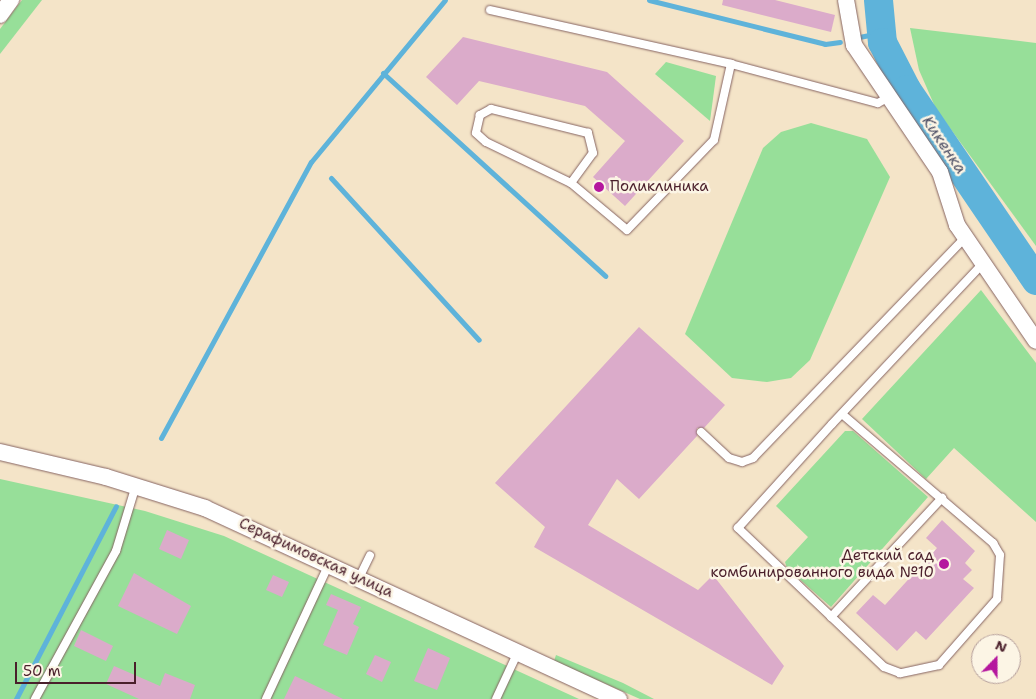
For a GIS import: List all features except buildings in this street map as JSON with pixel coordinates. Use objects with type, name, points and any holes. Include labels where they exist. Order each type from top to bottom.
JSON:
[{"type":"street","points":[[0,15],[11,0]]},
{"type":"street","points":[[846,0],[854,45],[886,98],[940,172],[949,206],[966,237],[984,261],[1036,341]]},
{"type":"street","name":"Серафимовская улица","points":[[0,452],[136,485],[221,514],[517,654],[619,699]]},
{"type":"lane","points":[[490,10],[731,64],[878,103],[886,98]]},
{"type":"lane","points":[[571,183],[593,153],[588,133],[491,109],[480,115],[476,133],[486,142],[571,183],[620,228],[633,229],[714,140],[731,64]]},
{"type":"lane","points":[[701,432],[729,458],[742,462],[753,458],[966,237]]},
{"type":"lane","points":[[842,414],[993,542],[1000,555],[997,599],[940,665],[900,673],[884,668],[738,528],[842,414],[984,261]]},
{"type":"lane","points":[[34,699],[116,551],[136,485]]},
{"type":"lane","points":[[831,617],[942,498]]},
{"type":"lane","points":[[359,578],[370,555]]},
{"type":"lane","points":[[266,699],[312,605],[329,564]]},
{"type":"lane","points":[[496,699],[517,654]]},
{"type":"green space","points":[[22,0],[42,0],[0,54],[0,29]]},
{"type":"green space","points":[[910,28],[1036,43],[1036,246],[936,109],[919,70]]},
{"type":"green space","points":[[666,62],[716,76],[710,121],[655,74]]},
{"type":"green space","points":[[811,123],[867,139],[890,177],[810,360],[791,378],[767,382],[732,378],[685,334],[763,148],[781,132]]},
{"type":"green space","points":[[981,290],[1036,363],[1036,522],[954,448],[926,479],[862,419]]},
{"type":"green space","points":[[845,431],[853,431],[928,497],[831,607],[787,568],[785,562],[808,537],[776,506]]},
{"type":"green space","points":[[0,479],[145,511],[224,536],[579,699],[0,699]]},
{"type":"green space","points":[[556,655],[623,683],[654,699],[640,699],[554,661]]},
{"type":"waterway","points":[[161,438],[311,162],[445,0]]},
{"type":"waterway","points":[[649,0],[825,44],[840,42]]},
{"type":"waterway","name":"Кикенка","points":[[878,0],[882,42],[906,89],[1036,280]]},
{"type":"waterway","points":[[854,38],[880,33]]},
{"type":"waterway","points":[[383,73],[605,276]]},
{"type":"waterway","points":[[331,178],[479,340]]},
{"type":"waterway","points":[[16,699],[116,506]]},
{"type":"place","name":"Поликлиника","points":[[599,187]]},
{"type":"place","name":"Детский сад комбинированного вида №10","points":[[944,564]]}]
